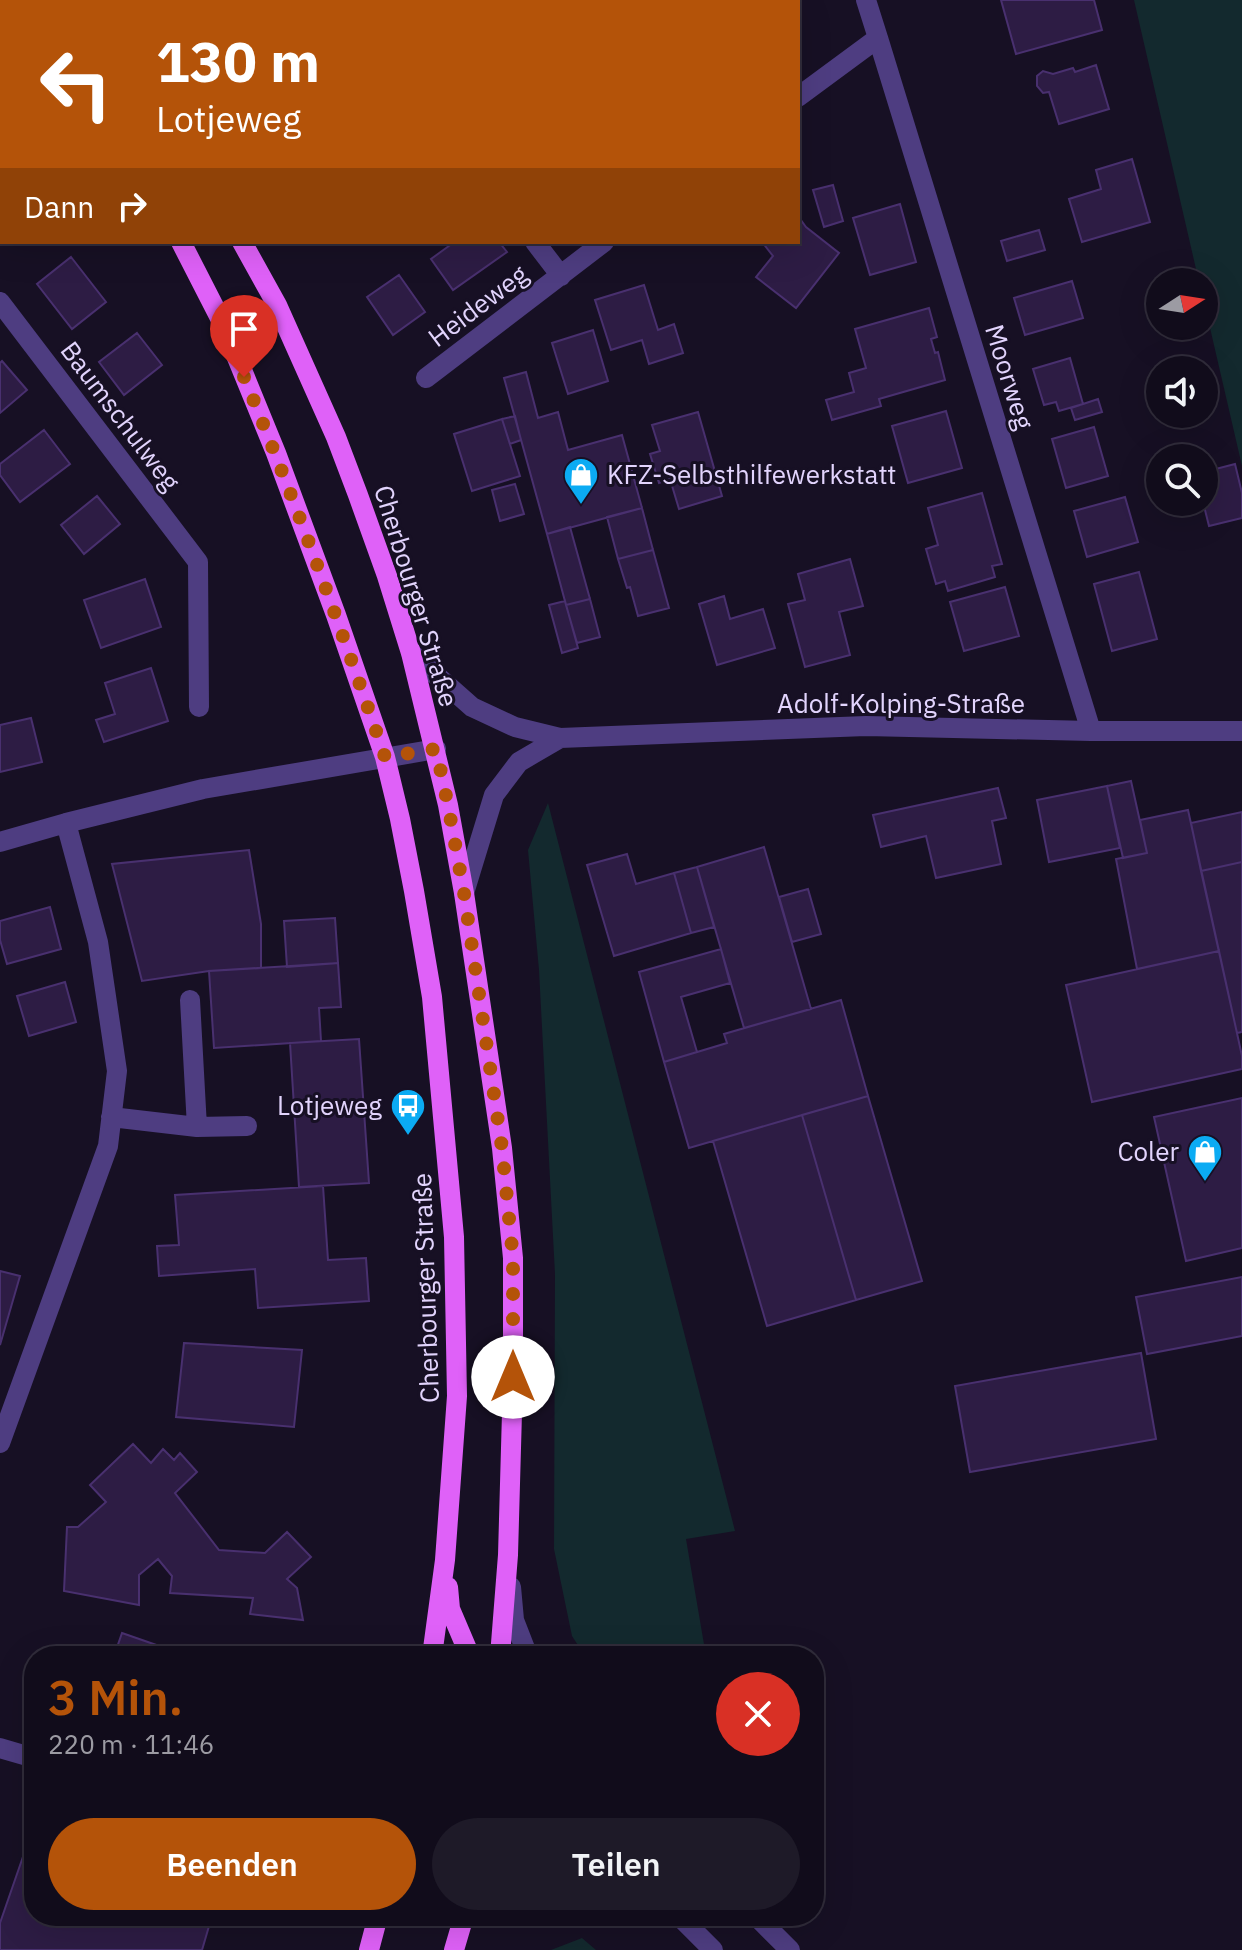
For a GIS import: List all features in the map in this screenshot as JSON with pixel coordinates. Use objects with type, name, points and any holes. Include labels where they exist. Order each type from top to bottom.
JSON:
[{"type":"main road","name":"Cherbourger Straße","points":[[182,244],[224,326],[276,453],[385,757],[400,819],[432,997],[454,1237],[457,1396],[445,1560],[433,1646]]},
{"type":"main road","name":"Cherbourger Straße","points":[[243,244],[277,305],[336,437],[387,576],[411,653],[448,805],[502,1148],[513,1258],[508,1555],[501,1646]]},
{"type":"main road","points":[[445,1560],[450,1609],[466,1646]]},
{"type":"main road","points":[[369,1950],[375,1926]]},
{"type":"main road","points":[[454,1950],[461,1926]]},
{"type":"street","points":[[800,96],[878,38],[866,0]]},
{"type":"street","name":"Moorweg","points":[[878,38],[1091,731]]},
{"type":"street","name":"Heideweg","points":[[537,244],[561,276]]},
{"type":"street","name":"Heideweg","points":[[426,378],[601,244]]},
{"type":"street","name":"Baumschulweg","points":[[0,302],[198,562],[199,707]]},
{"type":"street","name":"Adolf-Kolping-Straße","points":[[411,653],[472,707],[515,727],[560,738],[866,726],[1242,731]]},
{"type":"street","name":"Adolf-Kolping-Straße","points":[[464,893],[494,795],[519,762],[560,738]]},
{"type":"street","points":[[0,842],[203,789],[436,749]]},
{"type":"street","points":[[0,1443],[108,1146],[117,1071],[98,942],[66,823]]},
{"type":"street","points":[[190,1000],[197,1127]]},
{"type":"street","points":[[111,1117],[197,1127],[247,1126]]},
{"type":"street","points":[[508,1555],[514,1620],[524,1646]]},
{"type":"street","points":[[0,1748],[24,1755]]},
{"type":"street","points":[[689,1926],[713,1950]]},
{"type":"street","points":[[766,1926],[790,1950]]},
{"type":"green space","points":[[1134,0],[1242,0],[1242,466],[1213,340],[1218,340],[1218,268],[1196,268]]},
{"type":"green space","points":[[548,803],[735,1531],[686,1539],[704,1646],[578,1646],[572,1636],[554,1549],[555,1274],[539,970],[528,850]]},
{"type":"green space","points":[[582,1938],[596,1950],[551,1950]]},
{"type":"building","points":[[1001,0],[1094,0],[1102,30],[1016,54]]},
{"type":"building","points":[[1096,65],[1109,109],[1059,124],[1049,92],[1043,93],[1037,86],[1037,76],[1043,71],[1053,74],[1073,68],[1075,72]]},
{"type":"building","points":[[1132,159],[1150,222],[1082,242],[1069,199],[1101,189],[1096,170]]},
{"type":"building","points":[[833,185],[843,221],[824,227],[813,190]]},
{"type":"building","points":[[900,204],[916,262],[870,275],[853,218]]},
{"type":"building","points":[[800,219],[839,253],[796,308],[756,277],[773,256],[764,244],[800,244]]},
{"type":"building","points":[[1039,230],[1045,250],[1007,261],[1001,241]]},
{"type":"building","points":[[452,244],[501,244],[507,252],[453,290],[431,259]]},
{"type":"building","points":[[71,257],[106,302],[72,329],[37,284]]},
{"type":"building","points":[[399,275],[425,312],[393,335],[367,297]]},
{"type":"building","points":[[1072,281],[1083,318],[1025,335],[1014,298]]},
{"type":"building","points":[[644,285],[658,330],[674,324],[683,353],[649,364],[642,340],[611,350],[595,300]]},
{"type":"building","points":[[929,308],[937,337],[931,339],[935,353],[938,352],[945,380],[879,399],[881,406],[832,420],[826,400],[854,392],[849,373],[866,368],[855,329]]},
{"type":"building","points":[[593,330],[608,381],[568,394],[552,343]]},
{"type":"building","points":[[137,333],[162,365],[124,395],[99,362]]},
{"type":"building","points":[[1070,358],[1083,404],[1059,411],[1056,402],[1044,405],[1033,369]]},
{"type":"building","points":[[2,361],[27,390],[0,413],[0,363]]},
{"type":"building","points":[[526,372],[538,418],[558,412],[568,450],[622,435],[642,508],[547,534],[504,378]]},
{"type":"building","points":[[1098,399],[1102,412],[1075,420],[1071,408]]},
{"type":"building","points":[[946,411],[962,468],[908,483],[892,426]]},
{"type":"building","points":[[698,412],[722,496],[679,509],[670,479],[659,483],[650,454],[660,451],[652,425]]},
{"type":"building","points":[[515,416],[521,440],[510,444],[502,419]]},
{"type":"building","points":[[502,419],[520,476],[472,491],[454,434]]},
{"type":"building","points":[[1094,427],[1108,476],[1066,488],[1052,439]]},
{"type":"building","points":[[44,430],[70,464],[20,502],[0,475],[0,464]]},
{"type":"building","points":[[1235,464],[1242,493],[1242,518],[1209,526],[1206,516],[1218,516],[1218,468]]},
{"type":"building","points":[[515,484],[524,514],[500,521],[492,490]]},
{"type":"building","points":[[982,493],[1002,564],[992,566],[995,577],[948,591],[945,581],[936,584],[926,549],[938,545],[928,508]]},
{"type":"building","points":[[97,496],[120,524],[84,554],[61,525]]},
{"type":"building","points":[[1125,497],[1138,542],[1087,557],[1074,511]]},
{"type":"building","points":[[642,508],[653,550],[618,559],[607,517]]},
{"type":"building","points":[[570,527],[590,599],[566,605],[547,534]]},
{"type":"building","points":[[653,550],[669,608],[638,616],[618,559]]},
{"type":"building","points":[[850,559],[863,606],[839,612],[850,655],[805,667],[788,604],[805,600],[798,574]]},
{"type":"building","points":[[1139,572],[1157,639],[1112,651],[1094,584]]},
{"type":"building","points":[[145,579],[161,627],[101,648],[84,600]]},
{"type":"building","points":[[1005,587],[1019,636],[964,651],[950,602]]},
{"type":"building","points":[[724,596],[730,619],[763,609],[775,648],[717,665],[699,604]]},
{"type":"building","points":[[590,599],[600,637],[577,643],[566,605]]},
{"type":"building","points":[[565,601],[578,648],[562,653],[549,605]]},
{"type":"building","points":[[151,668],[168,721],[104,742],[96,720],[115,714],[105,683]]},
{"type":"building","points":[[31,718],[42,762],[0,772],[0,725]]},
{"type":"building","points":[[1131,781],[1147,853],[1123,858],[1107,786]]},
{"type":"building","points":[[1107,786],[1120,848],[1049,862],[1037,800]]},
{"type":"building","points":[[998,788],[1006,818],[992,821],[1001,864],[936,878],[926,836],[881,847],[873,815]]},
{"type":"building","points":[[1188,810],[1219,951],[1137,969],[1116,859],[1147,853],[1140,820]]},
{"type":"building","points":[[1242,812],[1242,862],[1201,871],[1191,823]]},
{"type":"building","points":[[764,847],[811,1009],[744,1028],[697,867]]},
{"type":"building","points":[[249,850],[261,924],[261,968],[209,971],[142,981],[112,864]]},
{"type":"building","points":[[627,854],[636,884],[674,873],[691,933],[614,956],[587,865]]},
{"type":"building","points":[[1242,862],[1242,1032],[1237,1033],[1201,871]]},
{"type":"building","points":[[697,867],[714,927],[691,933],[674,873]]},
{"type":"building","points":[[808,889],[821,934],[792,942],[779,897]]},
{"type":"building","points":[[50,907],[61,949],[7,964],[0,940],[0,921]]},
{"type":"building","points":[[335,918],[338,963],[287,967],[284,921]]},
{"type":"building","points":[[721,949],[730,983],[681,997],[697,1052],[664,1062],[639,972]]},
{"type":"building","points":[[1219,951],[1242,1056],[1242,1069],[1092,1102],[1066,985]]},
{"type":"building","points":[[338,963],[341,1007],[319,1008],[321,1041],[214,1048],[209,971]]},
{"type":"building","points":[[65,982],[76,1022],[29,1036],[17,996]]},
{"type":"building","points":[[841,1000],[868,1096],[689,1148],[664,1062],[727,1043],[724,1034]]},
{"type":"building","points":[[359,1039],[369,1183],[299,1187],[290,1043]]},
{"type":"building","points":[[868,1096],[922,1281],[856,1300],[802,1115]]},
{"type":"building","name":"Coler","points":[[1242,1098],[1242,1248],[1186,1261],[1154,1117]]},
{"type":"building","points":[[802,1115],[856,1300],[767,1326],[713,1141]]},
{"type":"building","points":[[323,1186],[328,1260],[366,1258],[369,1301],[258,1308],[255,1269],[159,1276],[157,1246],[179,1245],[175,1195]]},
{"type":"building","points":[[0,1271],[20,1276],[0,1345]]},
{"type":"building","points":[[1242,1277],[1242,1336],[1147,1354],[1136,1297]]},
{"type":"building","points":[[184,1343],[302,1350],[294,1427],[176,1417]]},
{"type":"building","points":[[1141,1353],[1156,1439],[970,1472],[955,1386]]},
{"type":"building","points":[[133,1444],[151,1463],[163,1449],[174,1460],[180,1453],[197,1472],[175,1493],[219,1550],[265,1553],[287,1532],[311,1557],[287,1579],[297,1588],[303,1620],[250,1614],[253,1598],[170,1593],[172,1576],[158,1559],[139,1575],[139,1605],[64,1591],[67,1527],[78,1527],[106,1502],[90,1485]]},
{"type":"building","points":[[122,1633],[159,1646],[117,1646]]},
{"type":"building","points":[[24,1854],[24,1926],[209,1926],[202,1950],[0,1950],[0,1923]]},
{"type":"place","name":"KFZ-Selbsthilfewerkstatt","points":[[581,506]]},
{"type":"place","name":"Lotjeweg","points":[[408,1137]]},
{"type":"place","name":"Coler","points":[[1205,1183]]},
{"type":"route","points":[[244,377],[276,453],[385,757],[436,749],[464,893],[502,1148],[513,1258],[513,1377]]}]
